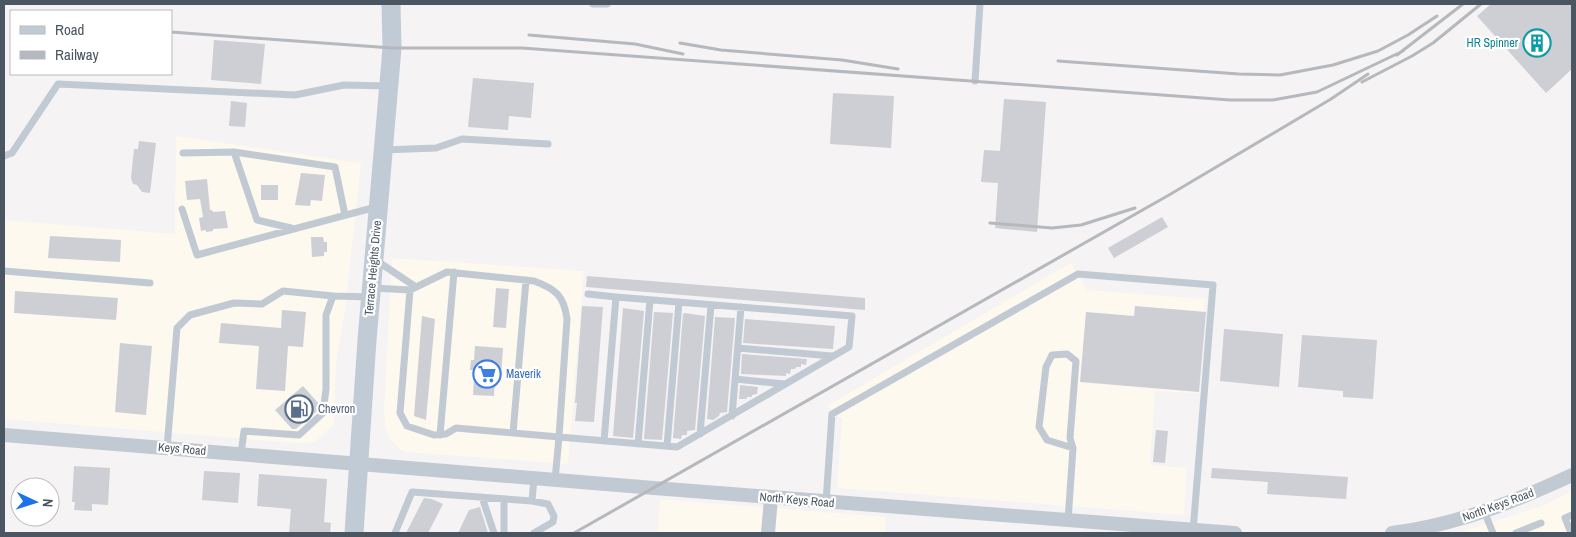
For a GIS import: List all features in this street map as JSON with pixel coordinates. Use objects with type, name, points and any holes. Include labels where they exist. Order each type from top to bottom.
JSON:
[{"type":"main road","name":"Terrace Heights Drive","points":[[354,533],[371,292],[392,48],[391,4]]},
{"type":"street","name":"Keys Road","points":[[4,435],[360,463]]},
{"type":"street","name":"North Keys Road","points":[[360,463],[1068,521],[1176,532],[1235,533]]},
{"type":"street","name":"North Keys Road","points":[[1392,533],[1412,531],[1459,520],[1515,501],[1572,475]]},
{"type":"street","points":[[768,533],[771,498]]},
{"type":"lane","points":[[593,4],[606,4]]},
{"type":"lane","points":[[975,81],[980,4]]},
{"type":"lane","points":[[4,156],[12,153],[58,84],[295,95],[344,85],[389,86]]},
{"type":"lane","points":[[383,150],[436,148],[462,139],[548,144]]},
{"type":"lane","points":[[183,152],[234,152],[335,167],[345,215]]},
{"type":"lane","points":[[234,152],[257,220],[293,229]]},
{"type":"lane","points":[[182,209],[196,255],[379,206]]},
{"type":"lane","points":[[374,260],[413,288]]},
{"type":"lane","points":[[4,270],[150,283]]},
{"type":"lane","points":[[167,448],[177,328],[190,315],[234,303],[262,304],[283,291],[333,296],[413,288],[447,272],[454,272],[534,281],[558,293],[565,306],[567,319],[555,480]]},
{"type":"lane","points":[[440,435],[454,272]]},
{"type":"lane","points":[[826,502],[832,414],[1078,274],[1213,285],[1193,531]]},
{"type":"lane","points":[[513,433],[526,280]]},
{"type":"lane","points":[[413,288],[400,413],[407,426],[434,435],[446,434],[456,428],[677,447],[849,347],[852,316],[588,294]]},
{"type":"lane","points":[[241,454],[244,431],[299,435],[323,413],[326,388],[326,315],[333,296]]},
{"type":"lane","points":[[604,441],[616,297]]},
{"type":"lane","points":[[638,444],[650,300]]},
{"type":"lane","points":[[667,446],[679,302]]},
{"type":"lane","points":[[700,434],[711,305]]},
{"type":"lane","points":[[732,416],[741,307]]},
{"type":"lane","points":[[738,348],[833,356]]},
{"type":"lane","points":[[1068,521],[1073,448],[1070,438],[1076,361],[1067,354],[1052,355],[1046,367],[1039,427],[1047,440],[1073,448]]},
{"type":"lane","points":[[735,380],[785,384]]},
{"type":"lane","points":[[532,501],[534,478]]},
{"type":"lane","points":[[395,533],[412,492],[532,501],[548,504],[554,516],[553,522],[534,533]]},
{"type":"lane","points":[[482,497],[494,533]]},
{"type":"lane","points":[[504,499],[504,533]]},
{"type":"lane","points":[[1484,511],[1493,533]]},
{"type":"lane","points":[[1571,533],[1565,518],[1572,515]]},
{"type":"lane","points":[[1516,533],[1541,523]]},
{"type":"shaded area","points":[[176,136],[361,163],[345,312],[336,361],[334,424],[315,442],[297,443],[4,419],[4,220],[175,234]]},
{"type":"shaded area","points":[[392,258],[584,271],[568,464],[406,452],[399,449],[390,439],[385,426],[384,408]]},
{"type":"shaded area","points":[[1071,263],[1087,290],[1205,299],[1198,393],[1155,391],[1150,465],[1187,468],[1184,515],[837,488],[842,419],[827,406]]},
{"type":"shaded area","points":[[1572,491],[1572,533],[1457,533],[1542,506]]},
{"type":"shaded area","points":[[660,499],[886,517],[885,533],[658,533]]},
{"type":"building","name":"HR Spinner","points":[[1491,4],[1572,4],[1572,69],[1546,93],[1477,16]]},
{"type":"building","points":[[214,40],[265,44],[261,84],[211,80]]},
{"type":"building","points":[[473,78],[534,83],[531,118],[509,116],[508,130],[468,127]]},
{"type":"building","points":[[833,93],[894,96],[891,148],[830,144]]},
{"type":"building","points":[[1004,99],[1046,102],[1037,232],[995,228],[998,183],[981,182],[984,150],[1000,151]]},
{"type":"building","points":[[231,101],[247,103],[245,127],[229,126]]},
{"type":"building","points":[[139,141],[156,143],[150,193],[142,192],[137,185],[133,184],[131,178],[134,149],[138,149]]},
{"type":"building","points":[[301,173],[325,175],[322,201],[311,200],[310,206],[295,205]]},
{"type":"building","points":[[207,179],[210,210],[213,212],[225,211],[228,228],[213,229],[213,231],[206,232],[206,230],[201,231],[199,218],[203,217],[200,199],[187,200],[185,181]]},
{"type":"building","points":[[261,185],[278,185],[278,200],[261,200]]},
{"type":"building","points":[[1162,217],[1168,227],[1114,258],[1108,248]]},
{"type":"building","points":[[50,236],[121,240],[120,262],[48,258]]},
{"type":"building","points":[[311,237],[323,237],[324,242],[327,242],[327,252],[324,252],[324,256],[312,257]]},
{"type":"building","points":[[587,276],[865,298],[865,310],[586,287]]},
{"type":"building","points":[[496,288],[509,289],[506,328],[493,327]]},
{"type":"building","points":[[15,291],[118,298],[116,320],[14,313]]},
{"type":"building","points":[[582,306],[603,307],[594,422],[575,421]]},
{"type":"building","points":[[1135,306],[1206,312],[1199,392],[1080,382],[1086,312],[1134,316]]},
{"type":"building","points":[[623,308],[644,311],[633,438],[613,436]]},
{"type":"building","points":[[282,310],[306,312],[303,347],[288,346],[285,391],[256,389],[259,346],[219,343],[221,323],[281,328]]},
{"type":"building","points":[[654,312],[673,313],[662,440],[644,439]]},
{"type":"building","points":[[683,314],[705,316],[695,430],[687,431],[687,435],[682,435],[681,439],[673,438]]},
{"type":"building","points":[[422,316],[435,319],[426,420],[414,416]]},
{"type":"building","points":[[715,317],[735,318],[727,412],[720,413],[713,420],[707,419]]},
{"type":"building","points":[[745,319],[835,326],[833,349],[743,343]]},
{"type":"building","points":[[1224,329],[1283,334],[1279,387],[1220,381]]},
{"type":"building","points":[[1302,335],[1377,340],[1373,399],[1343,397],[1343,391],[1298,387]]},
{"type":"building","points":[[120,343],[152,346],[146,415],[115,412]]},
{"type":"building","name":"Maverik","points":[[475,346],[503,348],[501,377],[495,377],[494,396],[473,395],[474,378],[473,370],[470,370],[471,360],[474,360]]},
{"type":"building","points":[[742,354],[807,359],[806,365],[801,364],[801,367],[791,369],[790,374],[786,373],[786,376],[741,374]]},
{"type":"building","points":[[740,385],[758,387],[757,394],[747,397],[747,399],[739,399]]},
{"type":"building","name":"Chevron","points":[[303,386],[319,404],[318,410],[296,429],[292,429],[275,410]]},
{"type":"building","points":[[1156,430],[1168,431],[1165,463],[1153,462]]},
{"type":"building","points":[[74,466],[110,468],[108,505],[92,504],[92,511],[74,510],[75,502],[72,502]]},
{"type":"building","points":[[1212,468],[1348,477],[1346,499],[1267,494],[1268,482],[1211,478]]},
{"type":"building","points":[[204,471],[240,473],[238,503],[202,500]]},
{"type":"building","points":[[259,474],[327,479],[324,522],[331,523],[330,533],[289,533],[291,509],[257,506]]},
{"type":"building","points":[[424,498],[443,504],[428,533],[406,533]]},
{"type":"building","points":[[480,507],[488,533],[458,533],[469,510]]},
{"type":"railway","points":[[1397,55],[1463,4]]},
{"type":"railway","points":[[1362,82],[1433,43],[1481,4]]},
{"type":"railway","points":[[1058,61],[1239,74],[1280,75],[1333,65],[1378,51],[1408,35],[1437,16]]},
{"type":"railway","points":[[172,32],[392,48],[522,48],[1230,100],[1273,100],[1317,92],[1403,51]]},
{"type":"railway","points":[[529,35],[635,44],[683,54]]},
{"type":"railway","points":[[680,43],[721,50],[842,60],[898,69]]},
{"type":"railway","points":[[574,533],[1169,195],[1331,99],[1368,74]]},
{"type":"railway","points":[[990,223],[1052,228],[1081,225],[1135,208]]},
{"type":"place","name":"HR Spinner","points":[[1537,43]]},
{"type":"place","name":"Maverik","points":[[487,374]]},
{"type":"place","name":"Chevron","points":[[299,409]]}]
